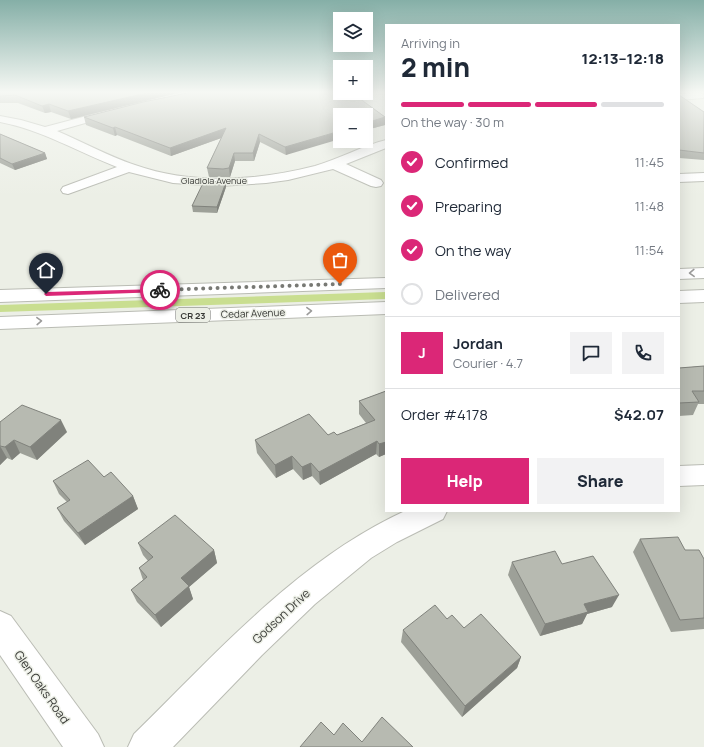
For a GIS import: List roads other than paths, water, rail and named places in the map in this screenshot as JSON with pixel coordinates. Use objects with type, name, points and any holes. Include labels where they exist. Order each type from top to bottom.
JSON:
[{"type":"street","name":"Gladiola Avenue","points":[[29,127],[45,131],[128,168],[146,174],[184,181],[230,182],[308,172],[334,164],[385,144]]},
{"type":"street","points":[[45,131],[60,127]]},
{"type":"street","points":[[334,164],[376,183]]},
{"type":"street","points":[[68,190],[128,168]]},
{"type":"street","points":[[680,178],[704,177]]},
{"type":"street","points":[[680,274],[704,273]]},
{"type":"street","points":[[0,296],[385,283]]},
{"type":"street","points":[[680,297],[704,296]]},
{"type":"street","name":"Cedar Avenue","points":[[0,323],[385,308]]},
{"type":"street","points":[[680,476],[704,475]]},
{"type":"street","name":"Godson Drive","points":[[147,747],[299,597],[361,549],[381,536],[431,512]]},
{"type":"street","name":"Glen Oaks Road","points":[[0,626],[85,747]]}]
